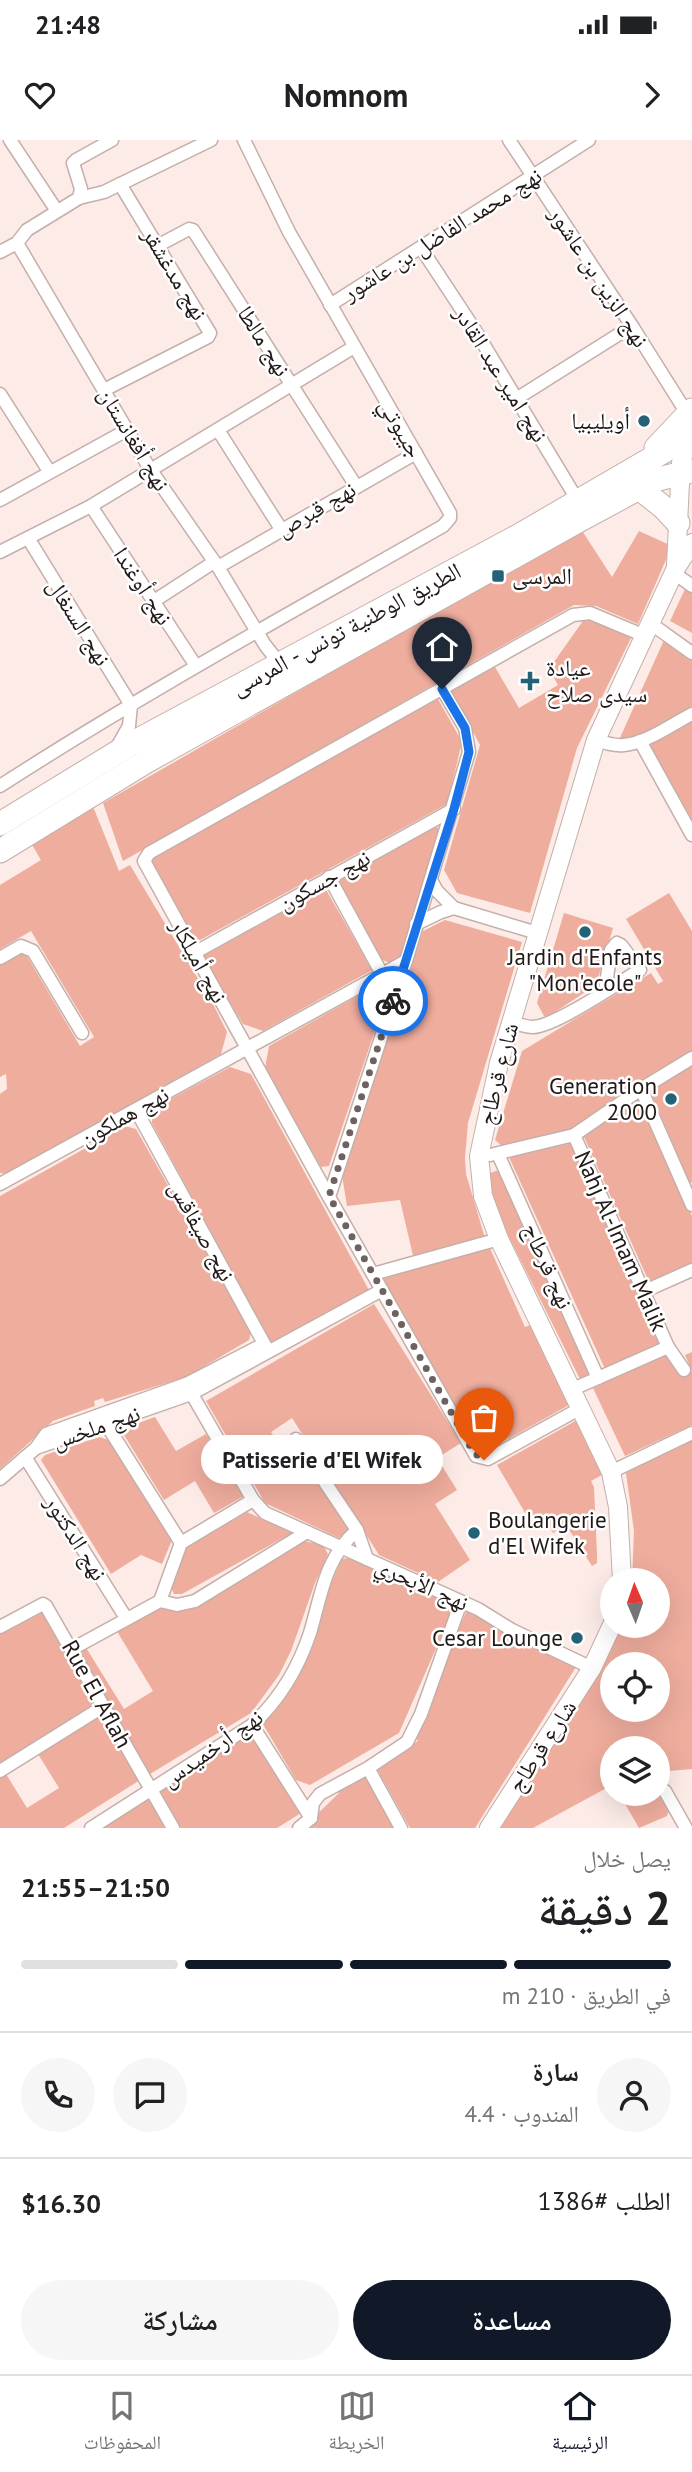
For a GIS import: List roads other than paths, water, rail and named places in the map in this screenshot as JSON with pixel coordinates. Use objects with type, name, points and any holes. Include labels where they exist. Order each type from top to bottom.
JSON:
[{"type":"highway","name":"الطريق الوطنية تونس - المرسى","points":[[0,851],[147,761],[647,476],[689,443]]},
{"type":"highway","name":"الطريق الوطنية تونس - المرسى","points":[[0,824],[109,756],[520,536],[578,501],[647,476],[689,443]]},
{"type":"highway","points":[[647,476],[658,502],[683,515]]},
{"type":"street","points":[[10,140],[57,211]]},
{"type":"street","points":[[79,198],[81,189],[73,163],[112,140]]},
{"type":"street","points":[[0,252],[17,243],[27,230],[79,198],[104,192],[211,140]]},
{"type":"street","name":"جيبوتي","points":[[0,786],[196,666],[448,523],[450,513],[289,232],[244,140]]},
{"type":"street","name":"نهج الزين بن عاشور","points":[[509,140],[632,326],[689,443]]},
{"type":"street","name":"نهج محمد الفاضل بن عاشور","points":[[330,305],[589,140]]},
{"type":"street","name":"نهج مدغشقر","points":[[104,390],[210,335],[120,184]]},
{"type":"street","name":"نهج مالطا","points":[[157,246],[189,229],[193,230],[356,486]]},
{"type":"street","name":"نهج أفغانستان","points":[[17,243],[150,469],[216,564],[257,632],[280,664]]},
{"type":"street","name":"نهج امير عبد القادر","points":[[421,248],[475,330],[578,501]]},
{"type":"street","points":[[516,399],[632,326]]},
{"type":"street","points":[[0,552],[91,506],[354,347]]},
{"type":"street","points":[[0,394],[49,471]]},
{"type":"street","points":[[0,500],[127,430]]},
{"type":"street","points":[[219,430],[281,529]]},
{"type":"street","points":[[689,443],[675,571],[692,586]]},
{"type":"street","name":"نهج قبرص","points":[[154,601],[416,453]]},
{"type":"street","name":"نهج أوغندا","points":[[91,506],[196,666]]},
{"type":"street","name":"نهج السنغال","points":[[28,538],[131,705]]},
{"type":"street","name":"شارع قرطاج","points":[[621,1568],[618,1507],[611,1472],[499,1239],[483,1196],[479,1156],[499,1063],[596,740],[675,571],[692,543]]},
{"type":"street","name":"نهج أميلكار","points":[[581,1408],[492,1457],[480,1458],[465,1437],[373,1275],[194,953],[145,864],[146,855],[578,613],[590,613],[648,630],[692,653]]},
{"type":"street","points":[[329,1196],[454,809],[469,752],[465,728],[442,689]]},
{"type":"street","points":[[109,756],[126,735],[131,705]]},
{"type":"street","points":[[596,740],[626,746],[692,714]]},
{"type":"street","points":[[640,741],[692,835]]},
{"type":"street","name":"نهج جسكون","points":[[194,953],[454,809]]},
{"type":"street","points":[[328,877],[382,974]]},
{"type":"street","points":[[431,880],[437,891],[454,908],[537,933]]},
{"type":"street","points":[[416,925],[454,908]]},
{"type":"street","points":[[0,958],[21,946],[33,951],[82,1033]]},
{"type":"street","name":"نهج هملكون","points":[[0,1184],[406,961]]},
{"type":"street","points":[[512,1023],[532,1027],[551,1022],[605,991]]},
{"type":"street","points":[[479,1156],[498,1154],[574,1135],[692,1058]]},
{"type":"street","points":[[641,1089],[689,1188],[692,1205]]},
{"type":"street","name":"نهج صيفاقس","points":[[136,1110],[267,1348]]},
{"type":"street","name":"Nahj Al-Imam Malik","points":[[574,1135],[668,1347],[684,1370]]},
{"type":"street","name":"نهج قرطاج","points":[[498,1154],[598,1378]]},
{"type":"street","points":[[373,1275],[499,1239]]},
{"type":"street","points":[[645,1291],[692,1270]]},
{"type":"street","name":"نهج ملخس","points":[[0,1479],[36,1448],[46,1434],[104,1419],[188,1389],[382,1290]]},
{"type":"street","name":"Nahj Al-Imam Malik","points":[[573,1389],[668,1347]]},
{"type":"street","points":[[160,1601],[181,1543],[253,1500],[188,1389]]},
{"type":"street","points":[[104,1419],[181,1543]]},
{"type":"street","points":[[611,1472],[692,1433]]},
{"type":"street","points":[[296,1439],[357,1530],[367,1559]]},
{"type":"street","name":"نهج الدكتور","points":[[25,1457],[126,1618]]},
{"type":"street","name":"نهج الأبحري","points":[[253,1500],[265,1513],[478,1609],[561,1655],[592,1668]]},
{"type":"street","name":"نهج أرخميدس","points":[[91,1828],[252,1725],[278,1696],[297,1667],[310,1631],[318,1595],[339,1548],[357,1530]]},
{"type":"street","points":[[72,1649],[160,1601],[177,1605],[195,1601],[307,1532]]},
{"type":"street","points":[[299,1828],[311,1818],[313,1803],[320,1794],[398,1750],[411,1735],[461,1602]]},
{"type":"street","name":"Rue El Aflah","points":[[0,1627],[43,1604],[72,1649],[173,1828]]},
{"type":"street","name":"شارع قرطاج","points":[[489,1828],[592,1668],[606,1638]]},
{"type":"street","points":[[0,1771],[104,1706]]},
{"type":"street","points":[[252,1725],[311,1818]]},
{"type":"street","points":[[368,1768],[401,1828]]},
{"type":"street","points":[[670,1800],[685,1828]]},
{"type":"place","name":"أويليبيا","points":[[644,421]]},
{"type":"place","name":"المرسى","points":[[498,576]]},
{"type":"place","name":"عيادة سيدى صلاح","points":[[530,681]]},
{"type":"place","name":"Jardin d'Enfants \"Mon'ecole\"","points":[[585,932]]},
{"type":"place","name":"Generation 2000","points":[[671,1099]]},
{"type":"place","name":"Patisserie d'El Wifek","points":[[484,1460]]},
{"type":"place","name":"Boulangerie d'El Wifek","points":[[474,1533]]},
{"type":"place","name":"Cesar Lounge","points":[[577,1638]]}]
